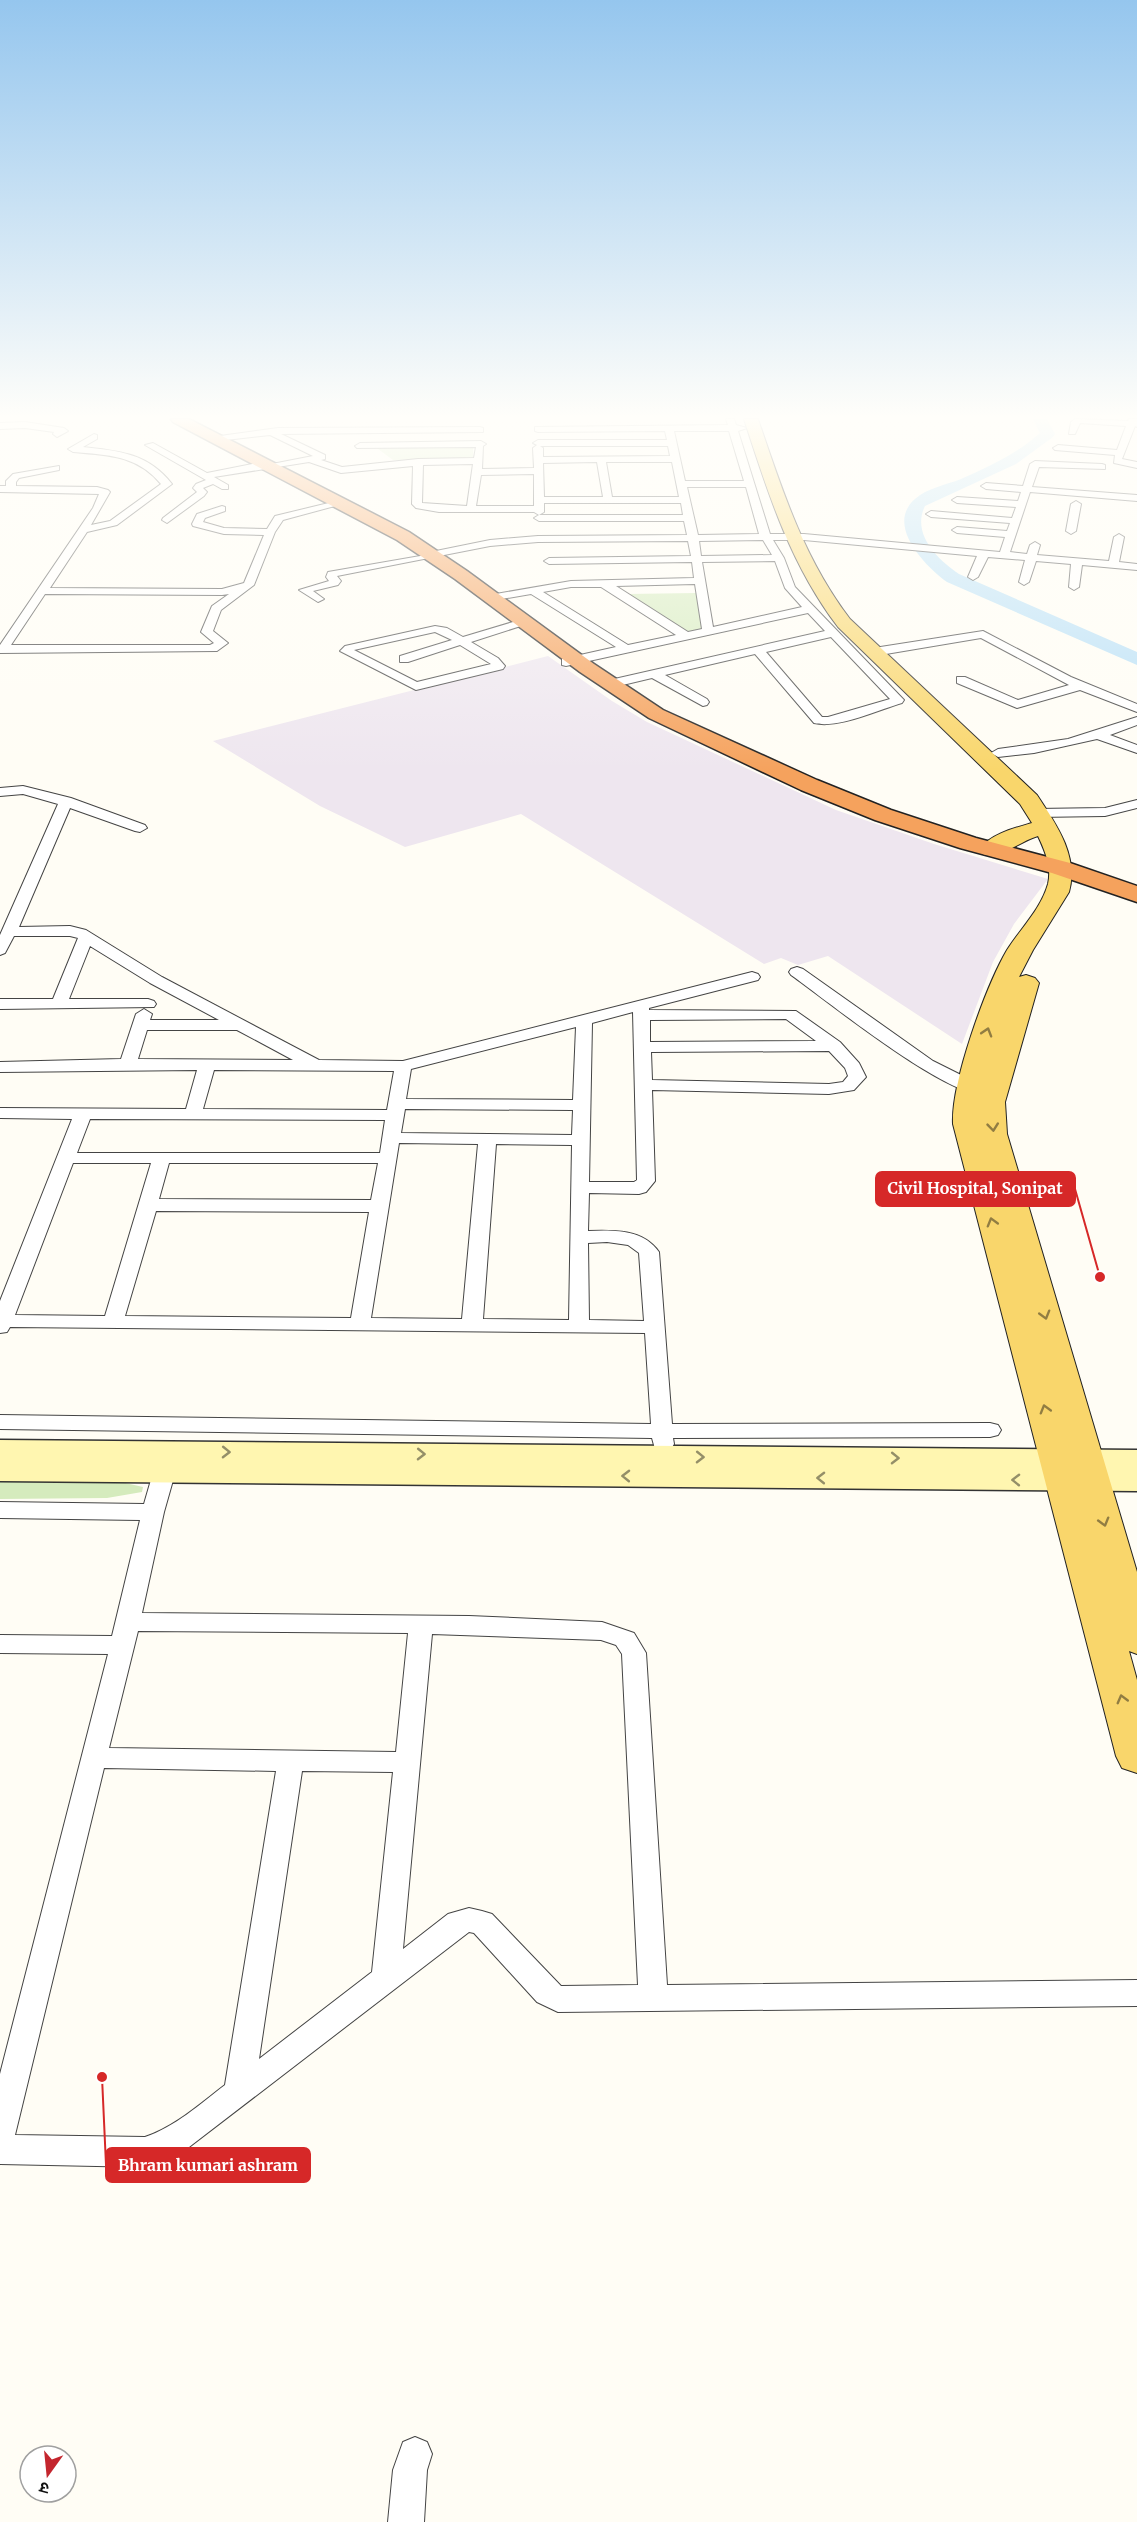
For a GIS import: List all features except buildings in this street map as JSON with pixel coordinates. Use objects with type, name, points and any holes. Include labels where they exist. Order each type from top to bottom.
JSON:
[{"type":"highway","points":[[391,537],[427,556],[648,716],[801,788],[876,818],[962,847],[1078,876]]},
{"type":"highway","points":[[465,583],[490,598],[519,623]]},
{"type":"highway","points":[[577,665],[657,714],[809,785],[883,815],[1137,894]]},
{"type":"main road","points":[[798,537],[828,587],[880,650],[1045,817],[1068,834],[1082,863],[1078,876],[1058,889],[1052,902],[1029,934],[1002,985],[982,1090],[967,1120],[974,1155],[1075,1470],[1137,1638]]},
{"type":"main road","points":[[880,650],[998,753],[1045,817]]},
{"type":"main road","points":[[991,849],[1045,817]]},
{"type":"main road","points":[[1075,1470],[1137,1756]]},
{"type":"street","points":[[1,649],[80,537]]},
{"type":"street","points":[[1,649],[213,649],[222,643],[207,632],[214,610],[249,585],[268,537]]},
{"type":"street","points":[[693,537],[708,631]]},
{"type":"street","points":[[318,599],[304,590],[334,583],[336,581],[331,577],[332,574],[490,543],[538,539],[715,537]]},
{"type":"street","points":[[758,650],[818,720],[829,721],[898,700],[790,588],[779,558],[765,537]]},
{"type":"street","points":[[805,537],[1137,567]]},
{"type":"street","points":[[1004,555],[1010,537]]},
{"type":"street","points":[[1113,565],[1119,537]]},
{"type":"street","points":[[622,538],[625,560]]},
{"type":"street","points":[[1024,582],[1035,545]]},
{"type":"street","points":[[973,577],[984,553]]},
{"type":"street","points":[[549,561],[779,558]]},
{"type":"street","points":[[1074,587],[1077,561]]},
{"type":"street","points":[[490,598],[571,584],[700,581]]},
{"type":"street","points":[[603,583],[686,636]]},
{"type":"street","points":[[43,591],[222,592],[239,590]]},
{"type":"street","points":[[532,590],[627,649]]},
{"type":"street","points":[[577,665],[627,649],[809,609]]},
{"type":"street","points":[[404,659],[519,623]]},
{"type":"street","points":[[435,629],[443,630],[462,642],[499,666],[417,686],[346,651],[349,648],[435,629]]},
{"type":"street","points":[[610,684],[833,633]]},
{"type":"street","points":[[880,650],[982,634],[1080,686],[1137,708]]},
{"type":"street","points":[[654,674],[703,702]]},
{"type":"street","points":[[961,680],[1017,704],[1080,686]]},
{"type":"street","points":[[998,753],[1052,748],[1099,735],[1137,721]]},
{"type":"street","points":[[1099,735],[1137,749]]},
{"type":"street","points":[[0,792],[32,791],[140,828]]},
{"type":"street","points":[[0,950],[21,908],[66,801]]},
{"type":"street","points":[[1045,817],[1105,812],[1136,805]]},
{"type":"street","points":[[0,908],[21,908]]},
{"type":"street","points":[[9,932],[70,931],[86,937],[156,980],[315,1065]]},
{"type":"street","points":[[59,1004],[86,937]]},
{"type":"street","points":[[797,972],[927,1065],[982,1090]]},
{"type":"street","points":[[0,1067],[128,1064],[403,1066],[584,1020],[641,1010],[752,977]]},
{"type":"street","points":[[128,1064],[156,980]]},
{"type":"street","points":[[0,1004],[148,1004]]},
{"type":"street","points":[[641,1010],[790,1014],[834,1046],[853,1067],[857,1077],[848,1086],[828,1089],[644,1085]]},
{"type":"street","points":[[579,1188],[639,1188],[644,1185],[641,1010]]},
{"type":"street","points":[[579,1326],[578,1237],[584,1020]]},
{"type":"street","points":[[141,1025],[240,1025]]},
{"type":"street","points":[[642,1047],[834,1046]]},
{"type":"street","points":[[193,1114],[207,1065]]},
{"type":"street","points":[[360,1324],[403,1066]]},
{"type":"street","points":[[0,1113],[193,1114],[581,1105]]},
{"type":"street","points":[[83,1113],[1,1324],[113,1322],[654,1327]]},
{"type":"street","points":[[391,1138],[580,1140]]},
{"type":"street","points":[[472,1325],[487,1139]]},
{"type":"street","points":[[66,1158],[388,1158]]},
{"type":"street","points":[[113,1322],[162,1158]]},
{"type":"street","points":[[148,1205],[380,1206]]},
{"type":"street","points":[[578,1237],[624,1237],[642,1243],[649,1252],[664,1454]]},
{"type":"street","points":[[0,1422],[664,1454],[1075,1470],[1137,1480]]},
{"type":"street","points":[[0,1470],[168,1462],[664,1454],[990,1430]]},
{"type":"street","points":[[0,1450],[168,1462]]},
{"type":"street","points":[[1075,1470],[1137,1460]]},
{"type":"street","points":[[0,2134],[125,1634],[153,1512],[168,1462]]},
{"type":"street","points":[[0,1510],[153,1512]]},
{"type":"street","points":[[386,1979],[421,1625]]},
{"type":"street","points":[[0,1644],[125,1634],[421,1625],[603,1631],[625,1639],[634,1653],[653,1997]]},
{"type":"street","points":[[94,1758],[408,1762]]},
{"type":"street","points":[[239,2092],[291,1760]]},
{"type":"street","points":[[0,2149],[145,2151],[169,2144],[458,1923],[469,1920],[482,1923],[547,1993],[558,1999],[1137,1993]]},
{"type":"street","points":[[406,2522],[410,2470],[415,2454]]},
{"type":"shaded area","points":[[548,656],[612,701],[647,722],[836,810],[934,844],[1048,879],[1014,924],[993,962],[962,1044],[828,956],[798,965],[781,958],[764,964],[521,814],[405,847],[320,806],[213,741]]},
{"type":"green space","points":[[696,593],[703,630],[686,633],[627,594]]},
{"type":"green space","points":[[0,1481],[121,1482],[143,1487],[142,1492],[107,1498],[0,1499]]},
{"type":"waterway","points":[[917,537],[929,557],[953,578],[1137,659]]},
{"type":"place","name":"Civil Hospital, Sonipat","points":[[1100,1277]]},
{"type":"place","name":"Bhram kumari ashram","points":[[102,2077]]}]
